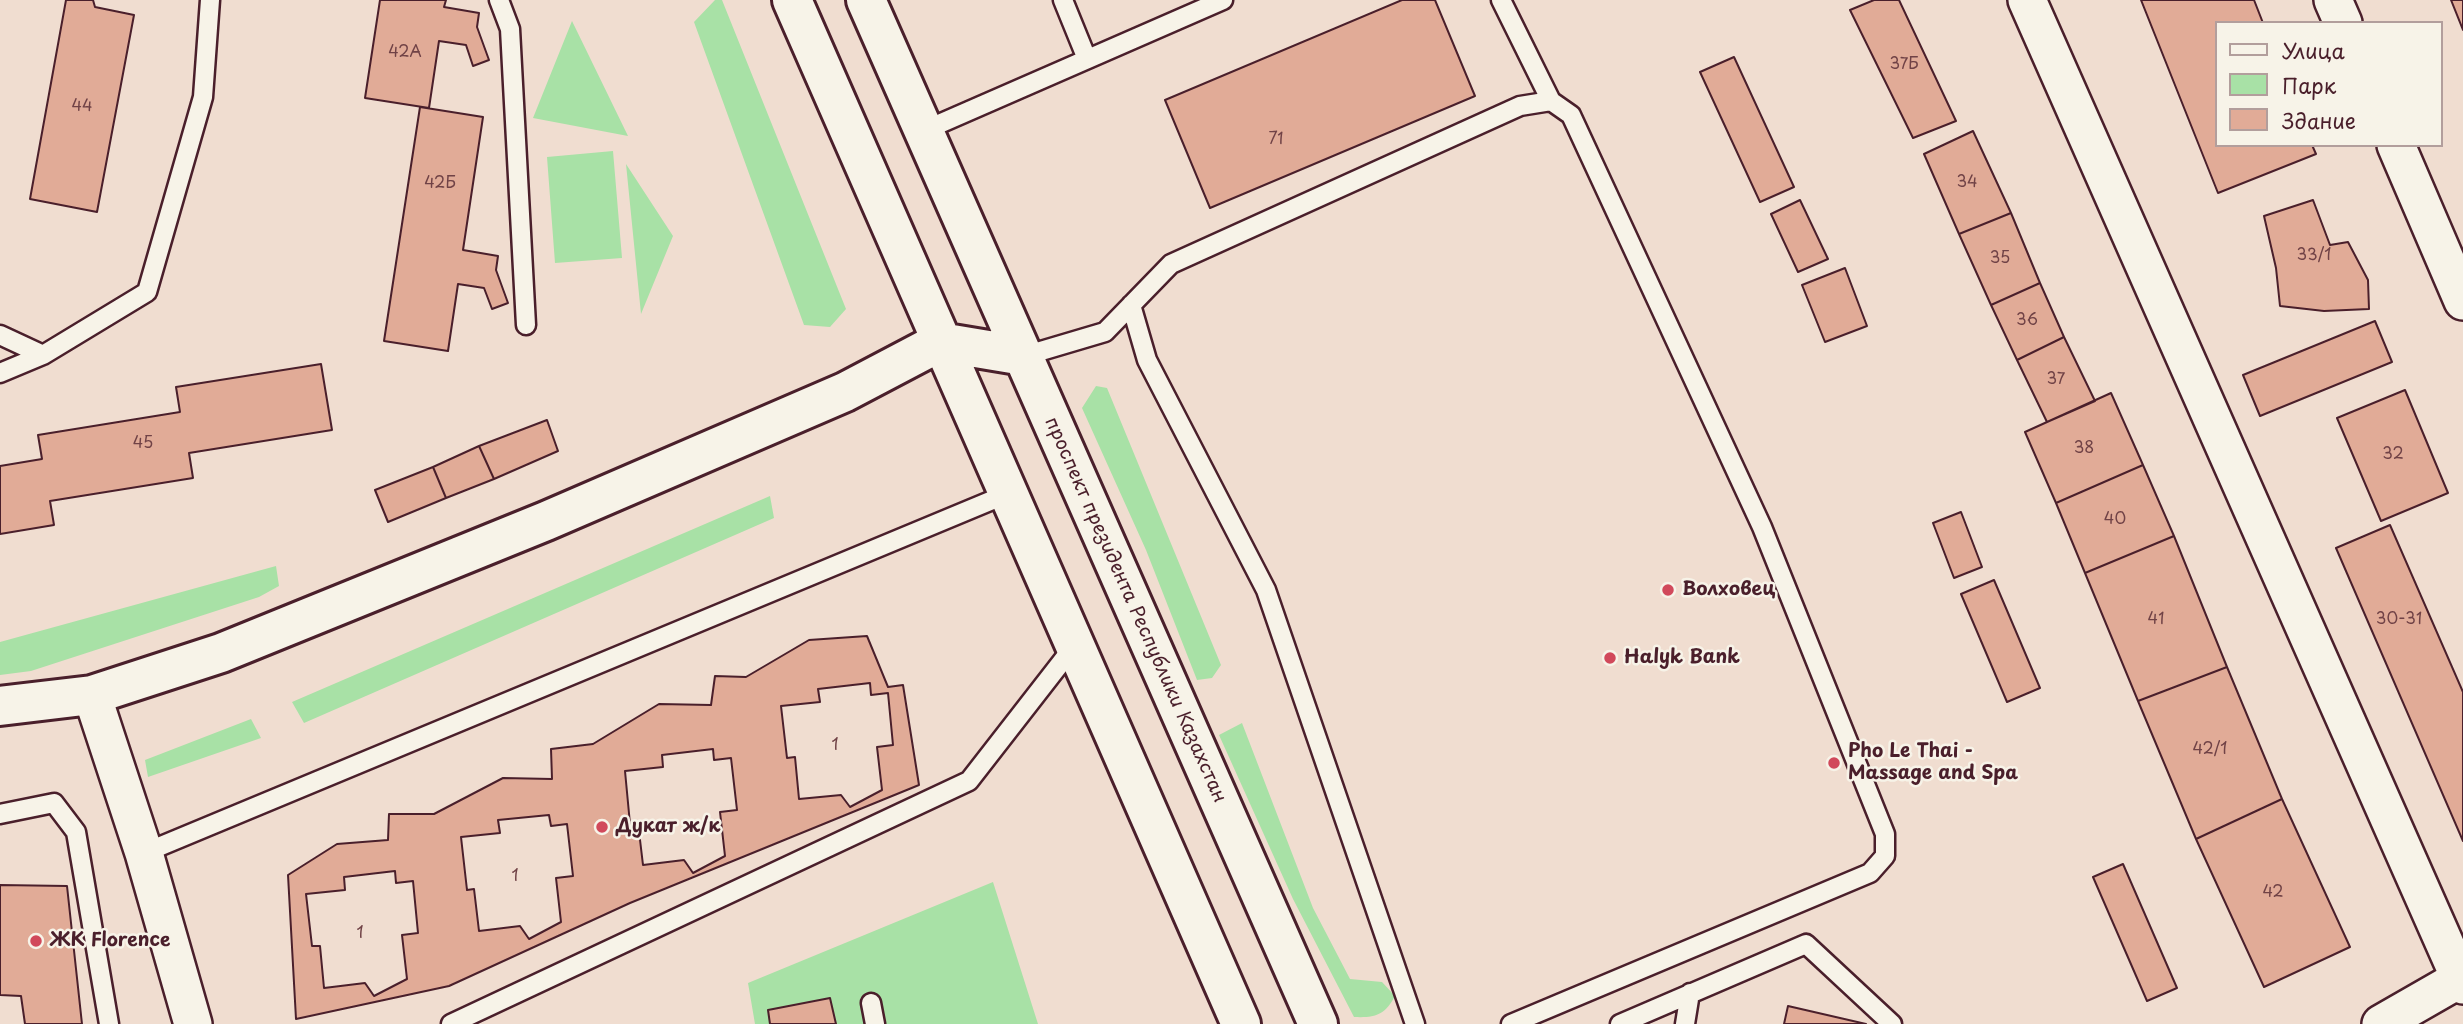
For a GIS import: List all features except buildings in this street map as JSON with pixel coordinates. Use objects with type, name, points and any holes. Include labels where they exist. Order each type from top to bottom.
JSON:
[{"type":"main road","points":[[792,0],[1241,1024]]},
{"type":"main road","name":"проспект президента Республики Казахстан","points":[[866,0],[1247,863]]},
{"type":"main road","points":[[0,706],[92,695],[221,653],[546,521],[845,392],[940,342],[1024,356]]},
{"type":"main road","points":[[1247,863],[1318,1024]]},
{"type":"main road","points":[[1247,863],[1344,1024]]},
{"type":"street","points":[[2027,0],[2462,980],[2381,1024]]},
{"type":"street","points":[[2333,0],[2342,21]]},
{"type":"street","points":[[2397,147],[2463,301]]},
{"type":"street","points":[[92,695],[144,853],[193,1024]]},
{"type":"lane","points":[[0,373],[43,355],[147,292],[203,97],[210,0]]},
{"type":"lane","points":[[499,0],[510,29],[526,324]]},
{"type":"lane","points":[[1063,0],[1087,60]]},
{"type":"lane","points":[[923,131],[1223,0]]},
{"type":"lane","points":[[1501,0],[1551,101],[1571,115],[1762,527],[1885,834],[1885,856],[1870,873],[1511,1024]]},
{"type":"lane","points":[[1024,356],[1105,332],[1171,264],[1520,106],[1551,101]]},
{"type":"lane","points":[[1131,305],[1147,360],[1266,590],[1415,1024]]},
{"type":"lane","points":[[0,335],[43,355]]},
{"type":"lane","points":[[144,853],[1007,494]]},
{"type":"lane","points":[[451,1024],[969,781],[1074,646]]},
{"type":"lane","points":[[0,814],[54,803],[76,832],[109,1024]]},
{"type":"lane","points":[[1620,1024],[1806,944],[1892,1024]]},
{"type":"lane","points":[[1685,1024],[1690,993]]},
{"type":"lane","points":[[872,1003],[875,1024]]},
{"type":"green space","points":[[715,0],[722,0],[846,309],[830,327],[804,325],[694,22]]},
{"type":"green space","points":[[572,21],[628,136],[533,118]]},
{"type":"green space","points":[[613,151],[622,258],[555,263],[547,157]]},
{"type":"green space","points":[[626,164],[673,236],[641,314]]},
{"type":"green space","points":[[1096,386],[1107,388],[1221,665],[1212,678],[1197,680],[1146,550],[1082,408]]},
{"type":"green space","points":[[770,496],[774,518],[304,723],[292,702]]},
{"type":"green space","points":[[276,566],[279,586],[259,597],[31,671],[0,675],[0,642]]},
{"type":"green space","points":[[251,719],[261,738],[148,777],[145,760]]},
{"type":"green space","points":[[1242,723],[1313,908],[1350,979],[1382,982],[1395,996],[1379,1014],[1354,1017],[1293,899],[1219,735]]},
{"type":"green space","points":[[993,882],[1038,1024],[755,1024],[748,983]]},
{"type":"place","name":"Волховец","points":[[1668,590]]},
{"type":"place","name":"Halyk Bank","points":[[1610,658]]},
{"type":"place","name":"Pho Le Thai - Massage and Spa","points":[[1834,763]]},
{"type":"place","name":"Дукат ж/к","points":[[602,827]]},
{"type":"place","name":"ЖК Florence","points":[[36,941]]}]
